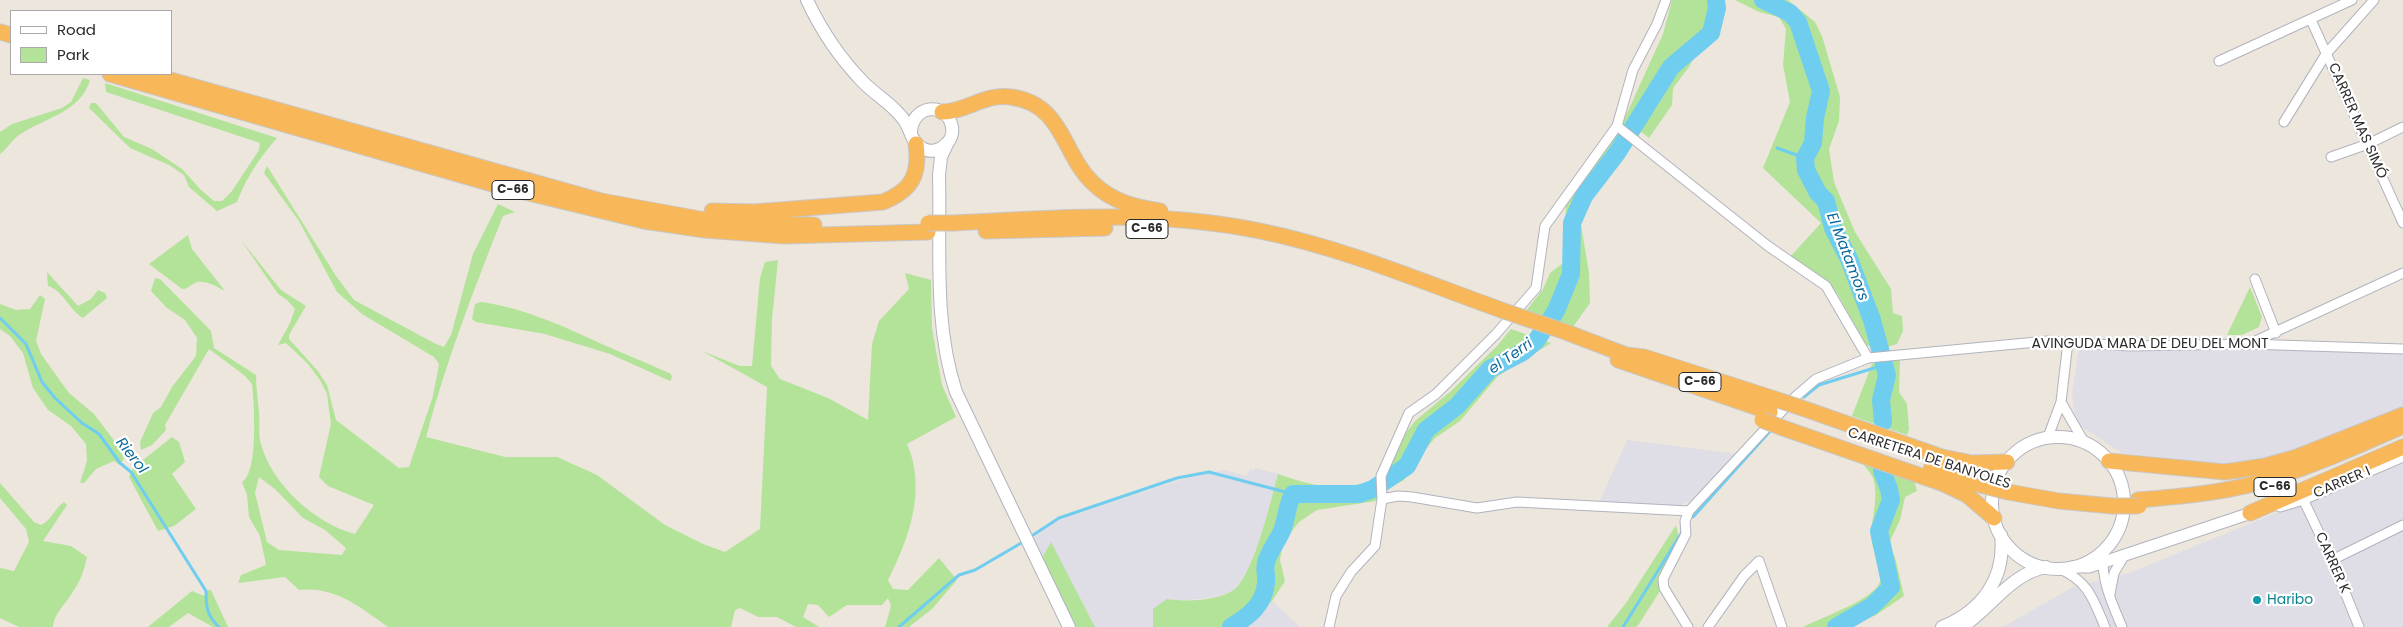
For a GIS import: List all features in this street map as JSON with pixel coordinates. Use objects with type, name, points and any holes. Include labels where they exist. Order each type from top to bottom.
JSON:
[{"type":"highway","name":"C-66","points":[[113,75],[496,185],[644,221],[706,230],[777,235],[954,227],[1082,218],[1192,220],[1258,230],[1367,260],[1501,314]]},
{"type":"highway","name":"C-66","points":[[153,75],[516,178],[663,214],[763,224],[928,228]]},
{"type":"highway","points":[[942,112],[949,112],[990,97],[1008,96],[1025,100],[1038,106],[1051,116],[1084,174],[1109,196],[1128,205],[1177,214],[1192,220]]},
{"type":"highway","points":[[663,214],[682,210],[754,212],[883,202],[897,196],[906,188],[914,176],[917,165],[918,142]]},
{"type":"highway","name":"C-66","points":[[954,227],[1180,230],[1265,242],[1336,260],[1501,314],[1682,382],[1772,410],[1982,482],[2059,501],[2139,503],[2219,499],[2276,487],[2335,466],[2403,437]]},
{"type":"highway","points":[[1560,335],[1626,355],[1644,357],[1772,410]]},
{"type":"highway","points":[[2110,461],[2225,472],[2265,466],[2297,457],[2403,415]]},
{"type":"highway","points":[[1792,418],[1942,457],[1972,463],[2007,462]]},
{"type":"highway","points":[[1792,418],[1967,495],[1994,518]]},
{"type":"highway","name":"C-66","points":[[2139,503],[2245,486],[2329,459],[2403,426]]},
{"type":"highway","points":[[2250,513],[2403,447]]},
{"type":"main road","points":[[807,0],[828,41],[862,81],[904,120],[918,142],[934,161],[939,175]]},
{"type":"main road","points":[[890,105],[905,111],[921,112],[933,109],[942,112],[951,124],[952,130],[941,157],[939,175],[942,331],[949,369],[960,401],[1069,627]]},
{"type":"main road","points":[[918,142],[913,121],[921,112]]},
{"type":"main road","points":[[918,142],[939,149],[948,142]]},
{"type":"main road","points":[[1942,627],[1968,612],[1983,600],[1992,588],[2000,570],[2002,556],[2001,535],[1994,518],[1992,503],[1994,488],[2007,462],[2018,450],[2032,442],[2048,438],[2066,437],[2084,442],[2102,453],[2110,461],[2121,482],[2124,507],[2118,531],[2102,557],[2065,568],[2035,569],[2018,578],[1981,613],[1962,627]]},
{"type":"main road","points":[[2001,535],[2020,556],[2046,568]]},
{"type":"street","points":[[1329,627],[1336,596],[1351,572],[1376,546],[1382,500],[1381,476],[1409,413],[1436,394],[1496,334],[1536,288],[1545,226],[1616,126],[1633,70],[1657,24],[1666,0]]},
{"type":"street","points":[[2219,61],[2352,0]]},
{"type":"street","points":[[2284,122],[2326,54],[2374,0]]},
{"type":"street","name":"CARRER MAS SIMÓ","points":[[2311,20],[2403,223]]},
{"type":"street","points":[[1616,126],[1768,246],[1826,286],[1871,358]]},
{"type":"street","points":[[2331,157],[2368,144],[2403,127]]},
{"type":"street","points":[[2247,344],[2403,273]]},
{"type":"street","points":[[2255,279],[2276,332]]},
{"type":"street","name":"AVINGUDA MARA DE DEU DEL MONT","points":[[1689,511],[1783,410],[1816,379],[1871,358],[2047,341],[2129,346],[2247,344],[2403,349]]},
{"type":"street","points":[[2048,438],[2061,402],[2068,342]]},
{"type":"street","points":[[2061,402],[2084,442]]},
{"type":"street","name":"CARRER I","points":[[2102,557],[2124,556],[2250,513],[2303,499],[2403,456]]},
{"type":"street","points":[[1382,500],[1398,496],[1412,497],[1477,508],[1516,502],[1689,511],[1685,521],[1686,534],[1663,579],[1664,588],[1688,627]]},
{"type":"street","name":"CARRER K","points":[[2303,499],[2332,560],[2359,627]]},
{"type":"street","points":[[2332,560],[2403,525]]},
{"type":"street","points":[[2109,597],[2114,573],[2124,556]]},
{"type":"street","points":[[2102,557],[2105,585],[2122,627]]},
{"type":"street","points":[[1708,627],[1744,576],[1759,561],[1782,627]]},
{"type":"street","points":[[2065,568],[2082,582],[2091,594],[2105,627]]},
{"type":"shaded area","points":[[2080,343],[2403,349],[2403,407],[2299,451],[2233,465],[2122,453],[2079,425],[2072,393]]},
{"type":"shaded area","points":[[1627,440],[1737,454],[1694,499],[1675,508],[1599,503]]},
{"type":"shaded area","points":[[2403,457],[2403,627],[2003,627],[2073,587],[2129,573],[2286,509]]},
{"type":"shaded area","points":[[1255,468],[1278,474],[1261,535],[1247,572],[1233,591],[1216,597],[1179,601],[1167,599],[1153,627],[1095,627],[1051,543],[1041,560],[1031,540],[1050,523],[1180,480],[1224,470],[1247,476],[1250,469],[1254,470]]},
{"type":"shaded area","points":[[1272,601],[1300,627],[1242,627],[1262,610]]},
{"type":"green space","points":[[1672,0],[1718,0],[1711,35],[1698,49],[1689,67],[1673,88],[1672,105],[1649,138],[1639,130],[1596,184],[1581,225],[1589,273],[1590,303],[1573,327],[1526,311],[1543,289],[1550,273],[1563,263],[1566,204],[1571,191],[1618,133],[1663,34]]},
{"type":"green space","points":[[1735,0],[1788,0],[1815,22],[1822,36],[1840,97],[1839,121],[1829,149],[1834,182],[1855,232],[1891,289],[1893,313],[1902,316],[1903,331],[1897,344],[1880,349],[1866,345],[1837,293],[1827,282],[1790,257],[1821,223],[1763,168],[1790,102],[1783,65],[1786,29],[1779,17],[1759,12]]},
{"type":"green space","points":[[83,78],[90,80],[79,100],[60,113],[19,135],[0,154],[0,132],[12,124],[62,108],[71,102]]},
{"type":"green space","points":[[105,83],[277,138],[254,168],[237,202],[217,211],[189,187],[184,175],[169,165],[130,148],[89,108],[91,103],[96,103],[124,137],[152,149],[182,169],[214,201],[222,201],[232,191],[259,150],[260,143],[106,92]]},
{"type":"green space","points":[[267,166],[336,276],[354,300],[444,347],[451,335],[473,254],[498,204],[515,212],[503,216],[492,243],[452,353],[426,437],[505,457],[557,457],[597,475],[665,525],[703,544],[725,552],[760,529],[767,387],[702,351],[740,366],[752,366],[760,278],[765,262],[778,260],[772,319],[771,366],[780,379],[828,398],[868,420],[872,344],[879,321],[909,289],[905,273],[931,280],[932,328],[942,385],[956,417],[907,444],[913,461],[915,478],[913,514],[903,548],[888,580],[893,589],[908,590],[939,558],[957,580],[932,609],[909,627],[885,627],[891,606],[888,598],[882,605],[847,605],[829,617],[818,605],[808,604],[803,617],[819,627],[796,627],[777,617],[758,617],[740,608],[735,610],[731,627],[388,627],[357,605],[324,591],[299,590],[285,577],[238,583],[241,575],[266,565],[260,536],[249,517],[247,495],[242,482],[247,476],[253,452],[252,384],[244,375],[209,349],[165,425],[166,430],[152,445],[141,450],[140,442],[153,413],[161,407],[172,387],[196,356],[197,338],[185,320],[167,308],[151,291],[155,278],[160,279],[211,331],[214,348],[256,375],[261,444],[275,474],[285,488],[311,512],[340,529],[355,534],[374,505],[328,486],[319,477],[331,424],[327,394],[320,380],[308,364],[286,343],[278,345],[295,309],[278,294],[241,240],[281,290],[306,306],[289,335],[289,339],[317,370],[327,385],[336,420],[399,468],[409,467],[433,396],[439,364],[434,357],[362,314],[337,292],[299,221],[264,173]],"holes":[[[259,477],[275,489],[303,518],[325,530],[346,548],[342,555],[279,550],[267,542],[255,493]]]},
{"type":"green space","points":[[188,235],[192,249],[225,291],[204,282],[197,282],[182,289],[149,264]]},
{"type":"green space","points":[[47,272],[78,306],[91,299],[98,290],[105,293],[107,298],[83,318],[78,315],[54,288],[48,286]]},
{"type":"green space","points":[[2250,287],[2262,317],[2259,327],[2242,335],[2227,335]]},
{"type":"green space","points":[[40,295],[45,299],[36,341],[41,354],[69,393],[94,414],[119,447],[124,459],[120,465],[114,461],[96,469],[84,483],[80,483],[87,461],[86,444],[71,426],[48,410],[33,388],[23,353],[10,336],[0,329],[0,304],[16,310],[30,309]]},
{"type":"green space","points":[[481,302],[510,308],[553,322],[671,374],[672,378],[670,381],[610,354],[545,334],[476,322],[472,319],[475,304]]},
{"type":"green space","points":[[1511,329],[1551,343],[1498,376],[1460,421],[1435,438],[1415,462],[1404,480],[1391,487],[1376,501],[1317,510],[1299,522],[1283,543],[1280,560],[1285,581],[1272,601],[1242,627],[1153,627],[1153,609],[1167,599],[1209,599],[1232,591],[1240,584],[1254,555],[1278,474],[1318,485],[1331,486],[1356,485],[1384,477],[1402,438],[1415,421],[1451,391],[1497,346]]},
{"type":"green space","points":[[1900,359],[1899,392],[1907,404],[1909,429],[1907,435],[1852,416],[1872,364]]},
{"type":"green space","points":[[172,437],[179,442],[185,462],[172,474],[196,509],[174,526],[158,531],[129,477],[133,468]]},
{"type":"green space","points":[[1862,462],[1914,480],[1917,491],[1905,497],[1900,520],[1888,545],[1895,557],[1904,596],[1876,615],[1849,627],[1803,627],[1866,597],[1881,580],[1871,535],[1875,486],[1872,476]]},
{"type":"green space","points":[[0,483],[34,522],[41,525],[64,502],[67,505],[43,541],[71,546],[87,557],[83,572],[75,589],[58,613],[53,627],[19,627],[0,618],[0,568],[14,571],[29,542],[26,529],[0,498]]},
{"type":"green space","points":[[1676,525],[1680,543],[1661,578],[1660,591],[1639,624],[1636,627],[1607,627],[1626,603]]},
{"type":"green space","points":[[1051,542],[1095,627],[1075,627],[1041,560]]},
{"type":"green space","points":[[208,590],[211,590],[228,627],[213,627],[188,613],[169,627],[148,627],[192,591],[204,596]]},
{"type":"waterway","name":"el Terri","points":[[1231,627],[1255,609],[1262,598],[1266,583],[1266,563],[1283,528],[1289,502],[1293,494],[1359,494],[1373,489],[1407,466],[1426,430],[1457,406],[1490,369],[1523,352],[1536,341],[1556,311],[1571,274],[1572,223],[1584,196],[1617,153],[1671,67],[1711,33],[1717,8],[1716,0]]},
{"type":"waterway","name":"El Matamors","points":[[1763,0],[1790,13],[1798,22],[1821,91],[1815,118],[1813,143],[1805,158],[1806,170],[1818,193],[1826,201],[1833,228],[1849,259],[1872,320],[1887,375],[1881,400],[1883,422]]},
{"type":"waterway","name":"el Terri","points":[[1655,84],[1661,84]]},
{"type":"waterway","points":[[1777,148],[1805,158]]},
{"type":"waterway","name":"Rierol","points":[[0,318],[26,344],[42,382],[55,398],[82,423],[99,434],[120,463],[131,472],[206,591],[208,611],[219,627]]},
{"type":"waterway","points":[[1804,397],[1819,385],[1884,365]]},
{"type":"waterway","points":[[1693,517],[1772,429]]},
{"type":"waterway","name":"El Matamors","points":[[1836,627],[1872,606],[1891,587],[1879,531],[1891,500],[1882,471]]},
{"type":"waterway","points":[[1030,537],[1059,518],[1177,478],[1209,472],[1293,494]]},
{"type":"waterway","points":[[1623,627],[1682,532]]},
{"type":"waterway","points":[[899,627],[959,575],[975,570],[1023,542]]},
{"type":"place","name":"Haribo","points":[[2257,600]]}]
